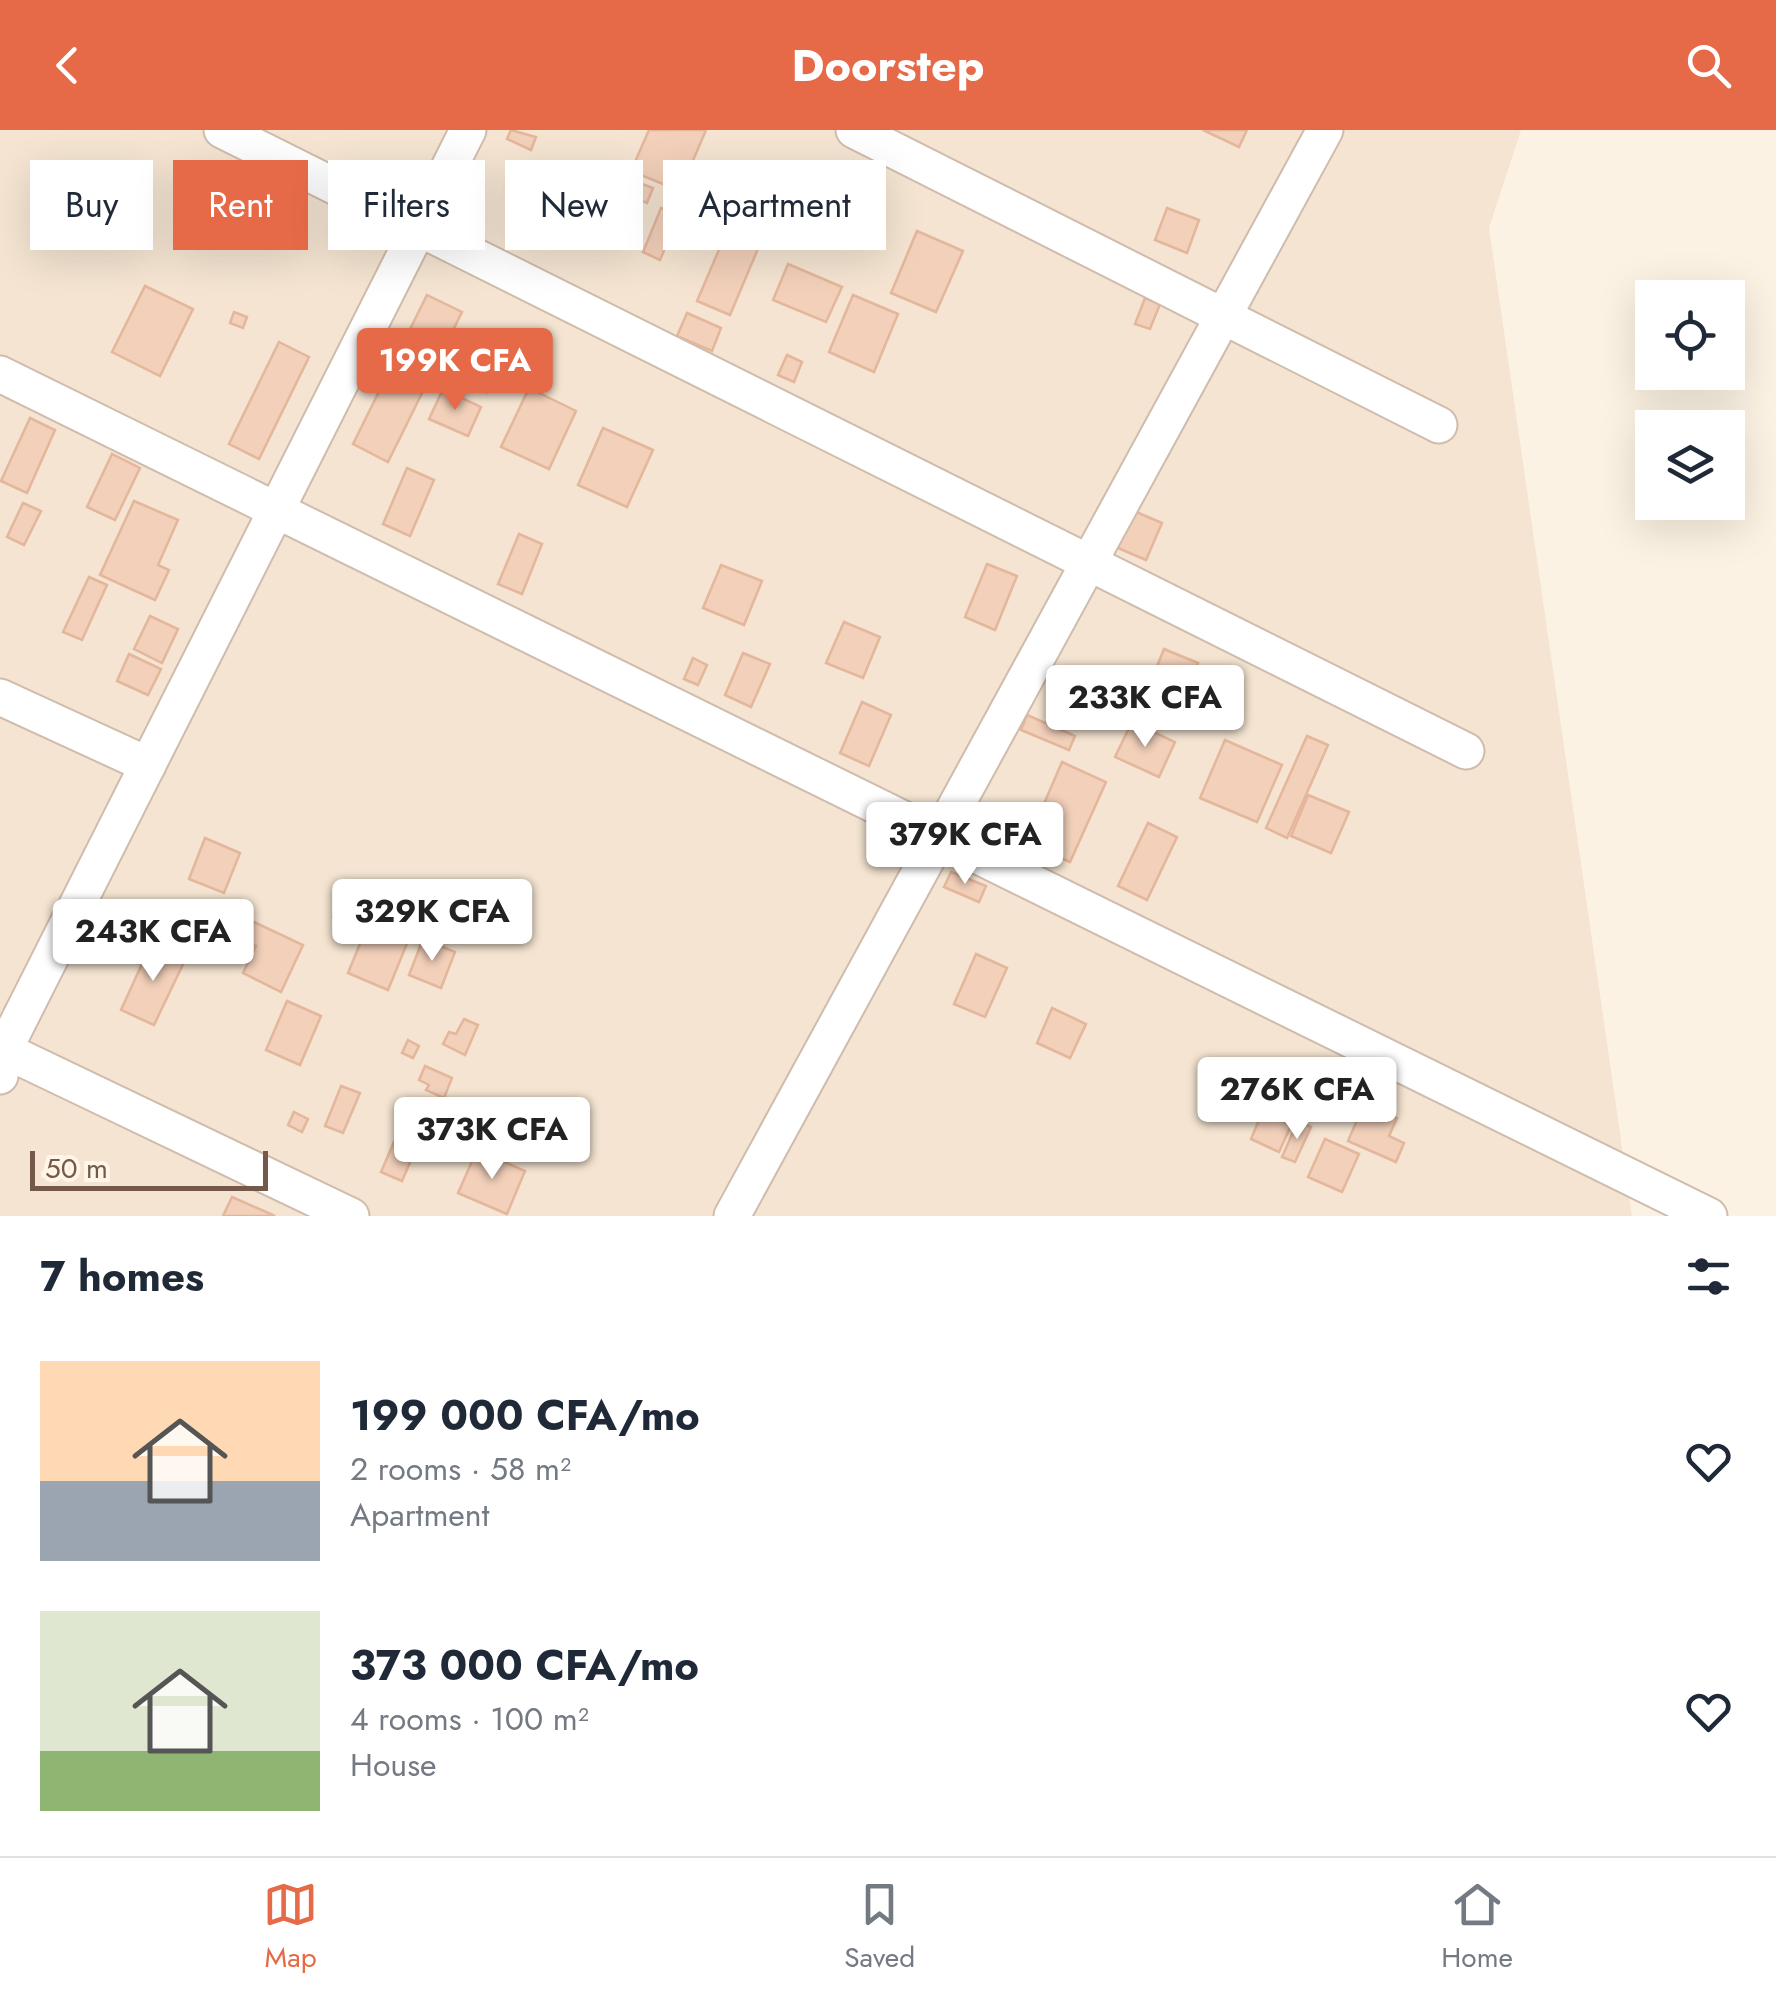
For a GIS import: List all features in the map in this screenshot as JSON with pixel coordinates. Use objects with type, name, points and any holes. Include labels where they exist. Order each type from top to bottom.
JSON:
[{"type":"street","points":[[222,130],[328,183]]},
{"type":"street","points":[[453,160],[468,130]]},
{"type":"street","points":[[854,130],[1438,425]]},
{"type":"street","points":[[732,1216],[1325,130]]},
{"type":"street","points":[[351,1216],[1,1058],[408,250]]},
{"type":"street","points":[[463,250],[1466,751]]},
{"type":"street","points":[[0,374],[1710,1216]]},
{"type":"street","points":[[0,697],[148,765]]},
{"type":"shaded area","points":[[0,130],[1521,130],[1489,228],[1632,1216],[0,1216]]},
{"type":"building","points":[[511,130],[536,137],[531,150],[507,139]]},
{"type":"building","points":[[649,130],[706,130],[693,160],[663,160],[663,184],[643,176],[643,160],[636,160]]},
{"type":"building","points":[[1203,130],[1247,130],[1239,147]]},
{"type":"building","points":[[643,184],[653,188],[647,203],[643,201]]},
{"type":"building","points":[[1167,208],[1199,220],[1187,253],[1155,240]]},
{"type":"building","points":[[663,209],[664,250],[660,260],[643,252]]},
{"type":"building","points":[[917,231],[963,251],[936,312],[891,293]]},
{"type":"building","points":[[719,250],[757,250],[730,315],[697,301]]},
{"type":"building","points":[[788,264],[842,287],[826,322],[773,300]]},
{"type":"building","points":[[145,286],[193,309],[160,376],[112,352]]},
{"type":"building","points":[[427,295],[462,312],[388,462],[353,444]]},
{"type":"building","points":[[853,295],[898,314],[874,372],[829,352]]},
{"type":"building","points":[[1145,298],[1160,304],[1150,329],[1135,324]]},
{"type":"building","points":[[234,312],[247,317],[243,328],[230,323]]},
{"type":"building","points":[[687,313],[721,328],[712,351],[677,336]]},
{"type":"building","points":[[279,342],[309,357],[259,459],[229,444]]},
{"type":"building","points":[[485,352],[502,360],[487,392],[470,384]]},
{"type":"building","points":[[787,355],[802,362],[794,382],[778,375]]},
{"type":"building","points":[[529,388],[576,411],[549,469],[501,447]]},
{"type":"building","points":[[443,389],[481,407],[468,436],[429,419]]},
{"type":"building","points":[[30,418],[55,430],[27,493],[1,481]]},
{"type":"building","points":[[603,428],[653,450],[627,507],[578,485]]},
{"type":"building","points":[[112,454],[140,468],[115,520],[87,507]]},
{"type":"building","points":[[407,468],[434,480],[410,536],[383,524]]},
{"type":"building","points":[[134,501],[178,520],[158,565],[169,570],[155,600],[100,575]]},
{"type":"building","points":[[23,503],[41,511],[24,545],[7,537]]},
{"type":"building","points":[[1127,508],[1162,523],[1146,560],[1111,545]]},
{"type":"building","points":[[519,534],[542,544],[522,594],[498,584]]},
{"type":"building","points":[[987,564],[1017,576],[995,630],[965,617]]},
{"type":"building","points":[[721,565],[762,581],[744,625],[703,608]]},
{"type":"building","points":[[89,577],[107,585],[82,640],[63,632]]},
{"type":"building","points":[[150,616],[178,629],[162,663],[134,649]]},
{"type":"building","points":[[844,622],[880,637],[863,678],[826,663]]},
{"type":"building","points":[[1164,649],[1198,663],[1183,698],[1150,684]]},
{"type":"building","points":[[743,653],[770,664],[751,707],[725,695]]},
{"type":"building","points":[[129,654],[161,669],[148,695],[117,681]]},
{"type":"building","points":[[693,658],[707,665],[698,685],[684,679]]},
{"type":"building","points":[[862,702],[891,715],[869,766],[840,753]]},
{"type":"building","points":[[1027,715],[1075,736],[1069,750],[1021,730]]},
{"type":"building","points":[[1132,722],[1175,742],[1159,777],[1115,757]]},
{"type":"building","points":[[1307,736],[1328,745],[1287,838],[1266,828]]},
{"type":"building","points":[[1225,740],[1282,765],[1257,822],[1200,798]]},
{"type":"building","points":[[1062,762],[1106,782],[1070,862],[1027,843]]},
{"type":"building","points":[[1308,795],[1349,812],[1331,853],[1291,836]]},
{"type":"building","points":[[1148,823],[1177,837],[1147,900],[1118,886]]},
{"type":"building","points":[[205,838],[240,853],[224,893],[189,879]]},
{"type":"building","points":[[951,872],[986,886],[979,902],[944,887]]},
{"type":"building","points":[[340,902],[372,917],[365,931],[333,917]]},
{"type":"building","points":[[254,922],[303,945],[281,992],[243,973],[256,946],[246,941]]},
{"type":"building","points":[[368,924],[408,941],[388,990],[348,973]]},
{"type":"building","points":[[423,939],[455,952],[441,988],[409,975]]},
{"type":"building","points":[[152,942],[186,958],[154,1025],[121,1010]]},
{"type":"building","points":[[976,954],[1007,968],[985,1017],[954,1004]]},
{"type":"building","points":[[287,1001],[321,1016],[300,1065],[266,1050]]},
{"type":"building","points":[[1052,1008],[1086,1024],[1070,1058],[1037,1043]]},
{"type":"building","points":[[464,1019],[478,1025],[465,1055],[443,1044],[449,1032],[456,1034]]},
{"type":"building","points":[[408,1040],[419,1046],[413,1058],[402,1053]]},
{"type":"building","points":[[425,1066],[452,1078],[444,1098],[426,1090],[429,1085],[419,1080]]},
{"type":"building","points":[[341,1086],[360,1093],[343,1133],[325,1126]]},
{"type":"building","points":[[1364,1104],[1397,1118],[1389,1136],[1404,1143],[1396,1162],[1348,1141]]},
{"type":"building","points":[[1264,1108],[1293,1121],[1279,1152],[1251,1139]]},
{"type":"building","points":[[294,1112],[308,1119],[302,1132],[288,1125]]},
{"type":"building","points":[[1298,1121],[1311,1127],[1295,1162],[1282,1157]]},
{"type":"building","points":[[1325,1139],[1359,1154],[1342,1192],[1308,1177]]},
{"type":"building","points":[[394,1142],[415,1151],[402,1181],[381,1172]]},
{"type":"building","points":[[477,1150],[525,1171],[507,1214],[458,1193]]},
{"type":"building","points":[[232,1197],[275,1216],[223,1216]]}]
